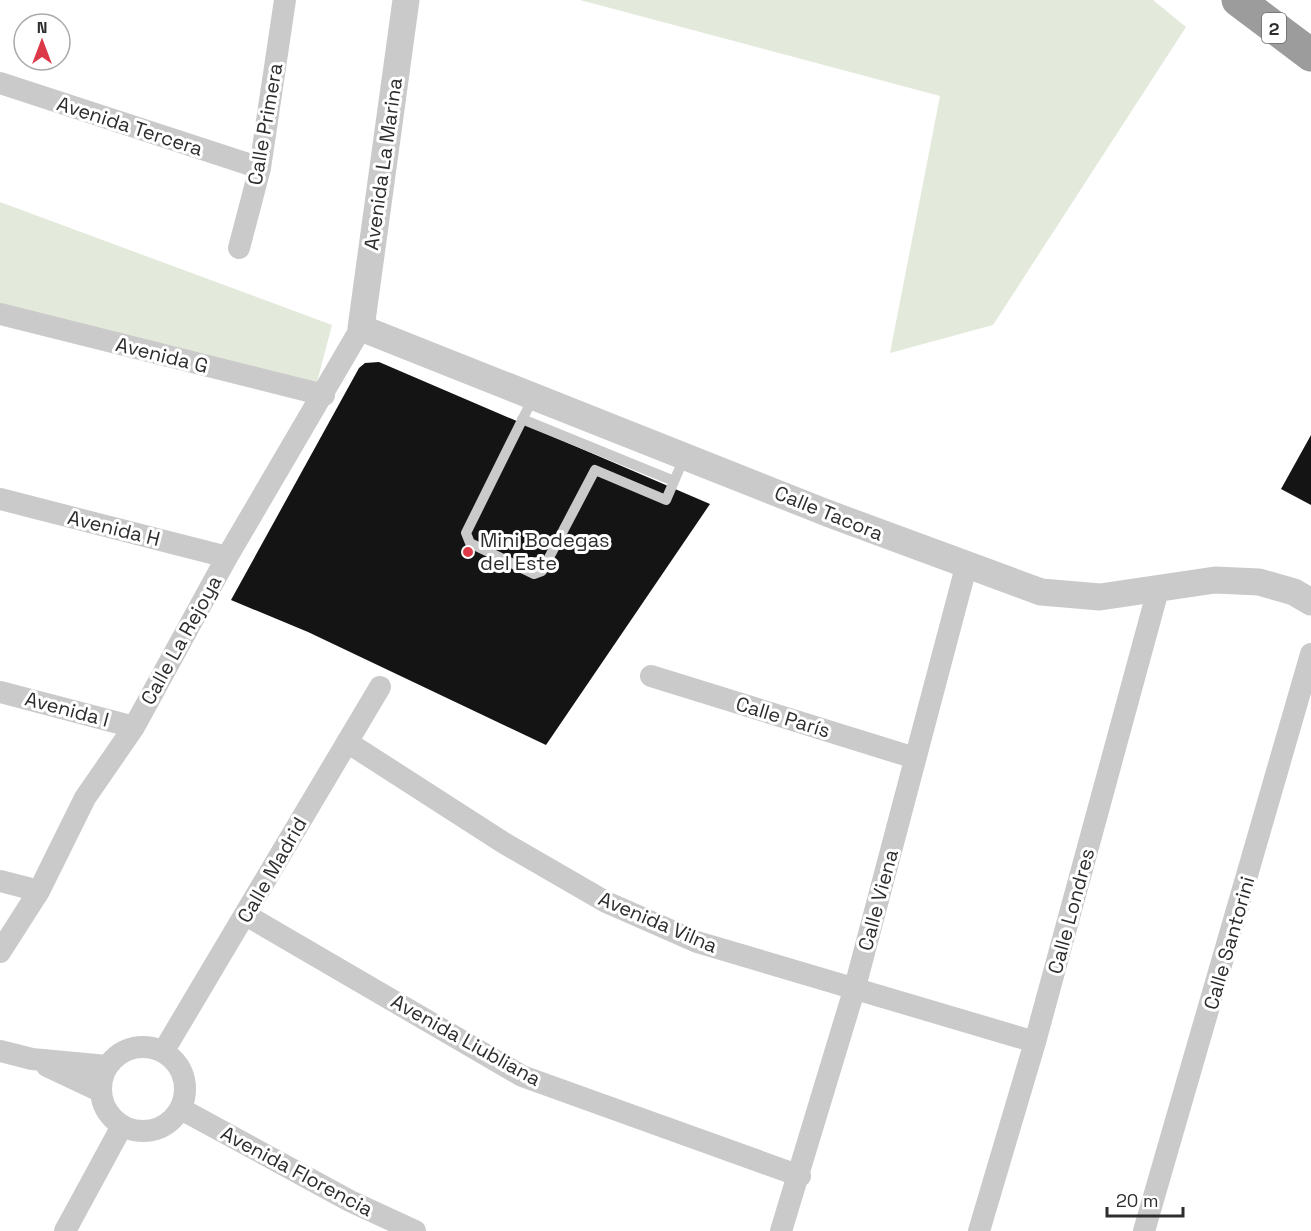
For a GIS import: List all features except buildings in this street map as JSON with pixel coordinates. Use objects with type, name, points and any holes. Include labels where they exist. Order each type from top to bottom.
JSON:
[{"type":"highway","name":"2","points":[[1238,0],[1311,55]]},
{"type":"street","name":"Calle Primera","points":[[239,248],[260,168],[285,0]]},
{"type":"street","name":"Avenida La Marina","points":[[361,328],[406,0]]},
{"type":"street","name":"Avenida Tercera","points":[[0,83],[260,168]]},
{"type":"street","name":"Avenida G","points":[[0,314],[324,395]]},
{"type":"street","name":"Calle Tacora","points":[[361,328],[534,394],[966,567],[1041,592],[1100,597],[1215,580],[1259,582],[1294,592],[1311,602]]},
{"type":"street","name":"Calle La Rejoya","points":[[0,952],[39,891],[86,798],[134,727],[227,557],[324,395],[361,328]]},
{"type":"street","name":"Avenida H","points":[[0,499],[227,557]]},
{"type":"street","name":"Calle Viena","points":[[781,1231],[800,1176],[855,987],[966,567]]},
{"type":"street","name":"Calle Londres","points":[[979,1231],[1035,1042],[1158,590]]},
{"type":"street","name":"Calle Santorini","points":[[1144,1231],[1311,654]]},
{"type":"street","name":"Calle París","points":[[651,676],[915,758]]},
{"type":"street","name":"Calle Madrid","points":[[163,1053],[380,687]]},
{"type":"street","name":"Avenida I","points":[[0,692],[134,727]]},
{"type":"street","name":"Avenida Vilna","points":[[347,742],[504,843],[606,902],[697,942],[1035,1042]]},
{"type":"street","points":[[0,880],[39,891]]},
{"type":"street","name":"Avenida Liubliana","points":[[246,915],[522,1076],[800,1176]]},
{"type":"street","points":[[139,1047],[152,1048],[163,1053],[174,1060],[181,1071],[185,1096],[181,1109],[173,1120],[149,1131],[135,1131],[122,1126],[111,1118],[103,1105],[100,1091],[107,1066],[116,1057],[139,1047]]},
{"type":"street","points":[[0,1052],[32,1059],[107,1066]]},
{"type":"street","points":[[32,1059],[100,1091]]},
{"type":"street","name":"Avenida Florencia","points":[[181,1109],[350,1202],[415,1231]]},
{"type":"street","points":[[65,1231],[122,1126]]},
{"type":"lane","points":[[534,394],[466,533],[470,543],[534,574],[542,571],[595,470],[666,500],[685,456]]},
{"type":"lane","points":[[522,419],[674,481]]},
{"type":"green space","points":[[580,0],[1153,0],[1186,27],[993,325],[890,353],[940,96]]},
{"type":"green space","points":[[0,202],[332,325],[316,386],[0,306]]},
{"type":"place","name":"Mini Bodegas del Este","points":[[468,552]]}]
